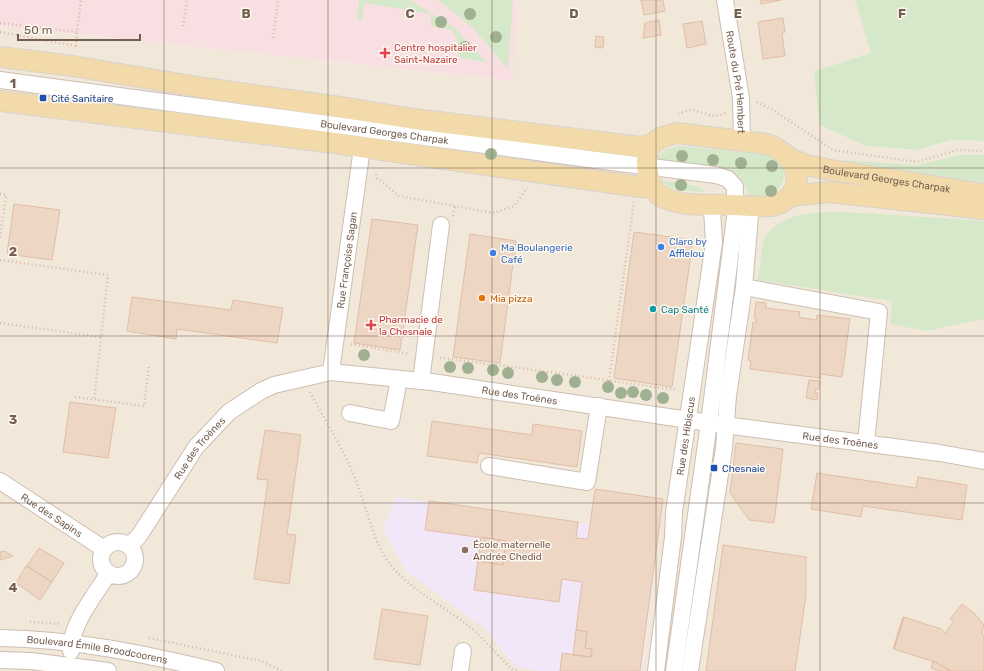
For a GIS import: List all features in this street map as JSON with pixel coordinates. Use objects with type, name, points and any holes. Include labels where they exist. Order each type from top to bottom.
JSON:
[{"type":"main road","name":"Boulevard Georges Charpak","points":[[0,57],[95,70],[204,88],[414,119],[641,147],[652,144],[665,136],[677,133],[742,141],[777,147],[791,159],[806,165],[984,194]]},
{"type":"main road","name":"Boulevard Georges Charpak","points":[[0,101],[362,148],[640,187],[652,187]]},
{"type":"main road","points":[[652,144],[648,154],[648,167],[652,187],[658,194],[670,200],[706,204],[735,211],[754,207],[771,206],[790,196],[796,185],[796,178],[791,159]]},
{"type":"main road","name":"Boulevard Georges Charpak","points":[[790,196],[829,192],[984,209]]},
{"type":"street","name":"Route du Pré Hembert","points":[[725,0],[741,98],[742,141]]},
{"type":"street","name":"Boulevard Georges Charpak","points":[[0,80],[648,167],[716,174],[728,179],[735,187],[735,211]]},
{"type":"street","name":"Rue Françoise Sagan","points":[[331,372],[362,148]]},
{"type":"street","name":"Rue des Hibiscus","points":[[656,671],[673,536],[674,512],[714,244],[712,209],[706,204]]},
{"type":"street","points":[[690,671],[726,425],[728,396],[744,288],[749,220],[754,207]]},
{"type":"street","name":"Rue des Hibiscus","points":[[674,671],[709,423],[735,211]]},
{"type":"street","points":[[421,381],[440,225]]},
{"type":"street","points":[[744,288],[879,312],[866,444]]},
{"type":"street","name":"Rue des Troënes","points":[[129,546],[139,536],[196,447],[229,412],[261,390],[302,378],[331,372],[421,381],[984,461]]},
{"type":"street","points":[[350,413],[391,421],[399,379]]},
{"type":"street","points":[[489,466],[587,482],[599,406]]},
{"type":"street","name":"Rue des Sapins","points":[[0,481],[104,549]]},
{"type":"street","points":[[119,542],[129,546],[134,556],[133,567],[129,571],[119,575],[109,573],[105,569],[101,559],[104,549],[109,545],[119,542]]},
{"type":"street","points":[[71,665],[70,642],[77,626],[109,573]]},
{"type":"street","name":"Boulevard Émile Broodcoorens","points":[[0,638],[33,638],[70,642],[148,655],[216,671]]},
{"type":"street","points":[[460,671],[463,651]]},
{"type":"street","points":[[0,660],[71,665],[108,671]]},
{"type":"path","points":[[75,52],[81,0]]},
{"type":"path","points":[[183,26],[187,0]]},
{"type":"path","points":[[273,38],[278,0]]},
{"type":"path","points":[[0,23],[77,32]]},
{"type":"path","points":[[0,32],[76,46]]},
{"type":"path","points":[[755,100],[773,110],[833,150],[916,162],[957,150],[984,151]]},
{"type":"path","points":[[375,172],[377,178],[399,196],[494,213],[514,206],[530,184]]},
{"type":"path","points":[[0,194],[6,195],[0,238]]},
{"type":"path","points":[[609,381],[634,198]]},
{"type":"path","points":[[0,260],[108,275],[94,400]]},
{"type":"path","points":[[0,323],[101,337]]},
{"type":"path","points":[[335,341],[424,357],[529,369],[693,392]]},
{"type":"path","points":[[75,397],[144,406],[149,366]]},
{"type":"path","points":[[302,378],[337,437],[356,480],[377,541],[389,563],[406,580],[471,628],[513,670],[519,671]]},
{"type":"shaded area","name":"Centre hospitalier Saint-Nazaire","points":[[0,0],[518,0],[512,81],[0,26]]},
{"type":"shaded area","points":[[518,0],[855,0],[872,53],[814,71],[819,125],[866,146],[917,150],[951,140],[984,141],[984,671],[0,671],[0,26],[511,81]]},
{"type":"shaded area","points":[[595,489],[663,499],[642,671],[539,671],[516,667],[482,626],[406,571],[383,529],[395,497],[590,524]]},
{"type":"green space","points":[[359,0],[410,0],[455,28],[486,62],[461,58],[456,52],[458,41],[452,30],[431,26],[431,14],[365,3],[362,20],[357,19]]},
{"type":"green space","points":[[438,0],[513,0],[508,69],[472,27]]},
{"type":"green space","points":[[855,0],[984,0],[984,141],[951,140],[917,150],[866,146],[819,125],[814,71],[871,53]]},
{"type":"green space","points":[[678,146],[763,154],[774,158],[780,163],[783,168],[783,180],[778,190],[766,198],[749,196],[742,180],[728,170],[657,159],[664,150]]},
{"type":"green space","points":[[959,155],[984,155],[984,182],[843,164],[845,160],[917,165]]},
{"type":"green space","points":[[660,180],[697,186],[706,192],[675,189]]},
{"type":"green space","points":[[811,213],[864,213],[984,221],[984,319],[926,331],[890,324],[892,301],[758,280],[765,237],[774,227],[785,220]]},
{"type":"building","points":[[641,0],[663,0],[665,11],[644,15]]},
{"type":"building","points":[[760,0],[781,0],[761,4]]},
{"type":"building","points":[[783,18],[785,32],[782,33],[785,56],[763,59],[758,22]]},
{"type":"building","points":[[659,20],[661,35],[643,38],[645,23]]},
{"type":"building","points":[[702,21],[706,44],[687,48],[683,24]]},
{"type":"building","points":[[596,36],[604,37],[603,48],[595,47]]},
{"type":"building","points":[[14,204],[60,210],[52,260],[7,254]]},
{"type":"building","points":[[372,219],[418,225],[400,350],[354,343]]},
{"type":"building","name":"Cap Santé","points":[[634,232],[693,240],[672,387],[614,378]]},
{"type":"building","points":[[470,234],[516,241],[500,363],[453,357]]},
{"type":"building","points":[[132,297],[231,310],[233,300],[283,308],[277,343],[177,329],[176,339],[127,331]]},
{"type":"building","points":[[756,302],[766,303],[766,308],[800,312],[799,317],[816,320],[817,315],[850,319],[842,377],[821,374],[820,378],[750,369],[751,361],[748,360],[753,322],[756,323],[756,318],[754,318]]},
{"type":"building","points":[[809,380],[820,381],[819,389],[816,389],[815,393],[818,393],[817,400],[806,398]]},
{"type":"building","points":[[70,402],[116,408],[108,458],[63,452]]},
{"type":"building","points":[[432,421],[532,435],[533,424],[582,431],[577,467],[479,453],[477,463],[427,456]]},
{"type":"building","points":[[265,430],[301,435],[287,534],[296,535],[289,584],[254,579],[268,480],[257,479]]},
{"type":"building","points":[[736,443],[783,449],[774,523],[749,520],[730,493]]},
{"type":"building","points":[[817,473],[916,488],[918,477],[967,485],[962,520],[863,506],[861,517],[811,509]]},
{"type":"building","points":[[595,489],[663,499],[640,671],[560,671],[562,653],[591,657],[592,649],[585,648],[587,632],[576,630],[582,582],[562,579],[559,602],[474,590],[478,561],[503,565],[506,541],[425,530],[429,501],[578,522],[576,538],[588,539]]},
{"type":"building","points":[[481,537],[506,541],[503,565],[478,561]]},
{"type":"building","points":[[723,545],[806,557],[806,595],[795,671],[706,671]]},
{"type":"building","points":[[39,548],[64,563],[52,582],[27,566]]},
{"type":"building","points":[[5,551],[13,556],[0,560],[0,552]]},
{"type":"building","points":[[26,566],[52,582],[40,600],[16,583]]},
{"type":"building","points":[[962,604],[974,613],[984,625],[982,633],[984,636],[984,671],[951,671],[935,662],[894,649],[904,617],[941,629],[945,633],[954,621],[950,619]]},
{"type":"building","points":[[382,609],[428,616],[420,665],[374,659]]},
{"type":"building","points":[[903,617],[904,617],[893,649]]},
{"type":"building","points":[[576,630],[587,632],[585,648],[592,649],[591,657],[573,655]]},
{"type":"building","points":[[933,661],[951,671],[940,671],[931,668]]},
{"type":"place","name":"Centre hospitalier Saint-Nazaire","points":[[385,53]]},
{"type":"place","name":"Cité Sanitaire","points":[[43,98]]},
{"type":"place","name":"Claro by Afflelou","points":[[661,247]]},
{"type":"place","name":"Ma Boulangerie Café","points":[[493,253]]},
{"type":"place","name":"Mia pizza","points":[[482,298]]},
{"type":"place","name":"Cap Santé","points":[[653,309]]},
{"type":"place","name":"Pharmacie de la Chesnaie","points":[[371,325]]},
{"type":"place","name":"Chesnaie","points":[[714,468]]},
{"type":"place","name":"École maternelle Andrée Chedid","points":[[465,550]]}]
